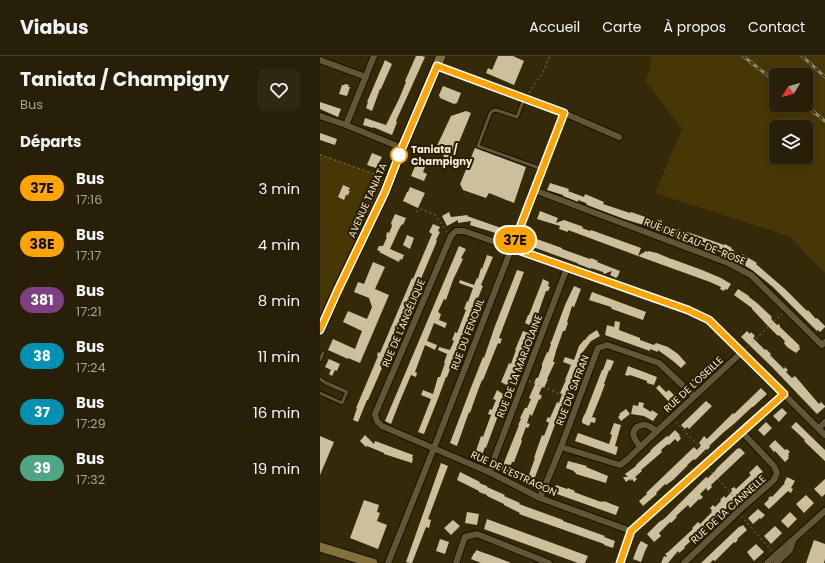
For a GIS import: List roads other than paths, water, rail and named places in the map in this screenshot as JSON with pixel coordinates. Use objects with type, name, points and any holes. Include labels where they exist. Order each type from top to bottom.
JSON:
[{"type":"main road","name":"AVENUE TANIATA","points":[[320,330],[390,180],[441,56]]},
{"type":"main road","points":[[320,546],[373,563]]},
{"type":"street","points":[[346,125],[374,56]]},
{"type":"street","points":[[320,60],[366,77]]},
{"type":"street","points":[[437,66],[564,113],[619,137]]},
{"type":"street","name":"RUE DU FENOUIL","points":[[388,563],[564,113]]},
{"type":"street","points":[[320,116],[402,148]]},
{"type":"street","name":"RUE DE L'EAU-DE-ROSE","points":[[534,190],[728,263],[751,275],[822,345],[825,342]]},
{"type":"street","name":"RUE DE L'ANGÉLIQUE","points":[[434,448],[382,426],[377,421],[375,414],[451,236],[456,231],[464,231],[512,248]]},
{"type":"street","points":[[512,248],[688,310],[709,320],[825,435]]},
{"type":"street","name":"RUE DE LA MARJOLAINE","points":[[489,472],[567,268]]},
{"type":"street","name":"RUE DU SAFRAN","points":[[540,498],[598,348],[607,345],[659,363],[694,396]]},
{"type":"street","name":"RUE DE L'OSEILLE","points":[[561,447],[620,465],[742,352]]},
{"type":"street","points":[[620,563],[631,531],[784,394]]},
{"type":"street","points":[[819,428],[825,422]]},
{"type":"street","points":[[640,447],[633,437],[635,428],[640,425],[646,425],[657,431]]},
{"type":"street","name":"RUE DE LA CANNELLE","points":[[684,563],[737,512],[774,480],[777,473],[774,466],[742,432]]},
{"type":"street","name":"RUE DE L'ESTRAGON","points":[[434,448],[489,472],[540,498],[631,531]]},
{"type":"street","points":[[767,563],[825,511]]},
{"type":"street","points":[[456,563],[465,537],[477,534],[549,563]]},
{"type":"street","points":[[776,563],[790,550],[793,540]]},
{"type":"lane","points":[[525,98],[517,117],[496,110],[492,111],[478,146],[542,169]]},
{"type":"lane","points":[[320,360],[323,353]]},
{"type":"lane","points":[[320,379],[346,392],[342,403],[320,393]]},
{"type":"railway","points":[[743,56],[769,76]]},
{"type":"railway","points":[[802,56],[825,77]]},
{"type":"railway","points":[[813,111],[825,121]]},
{"type":"place","name":"Taniata / Champigny","points":[[399,155]]}]
